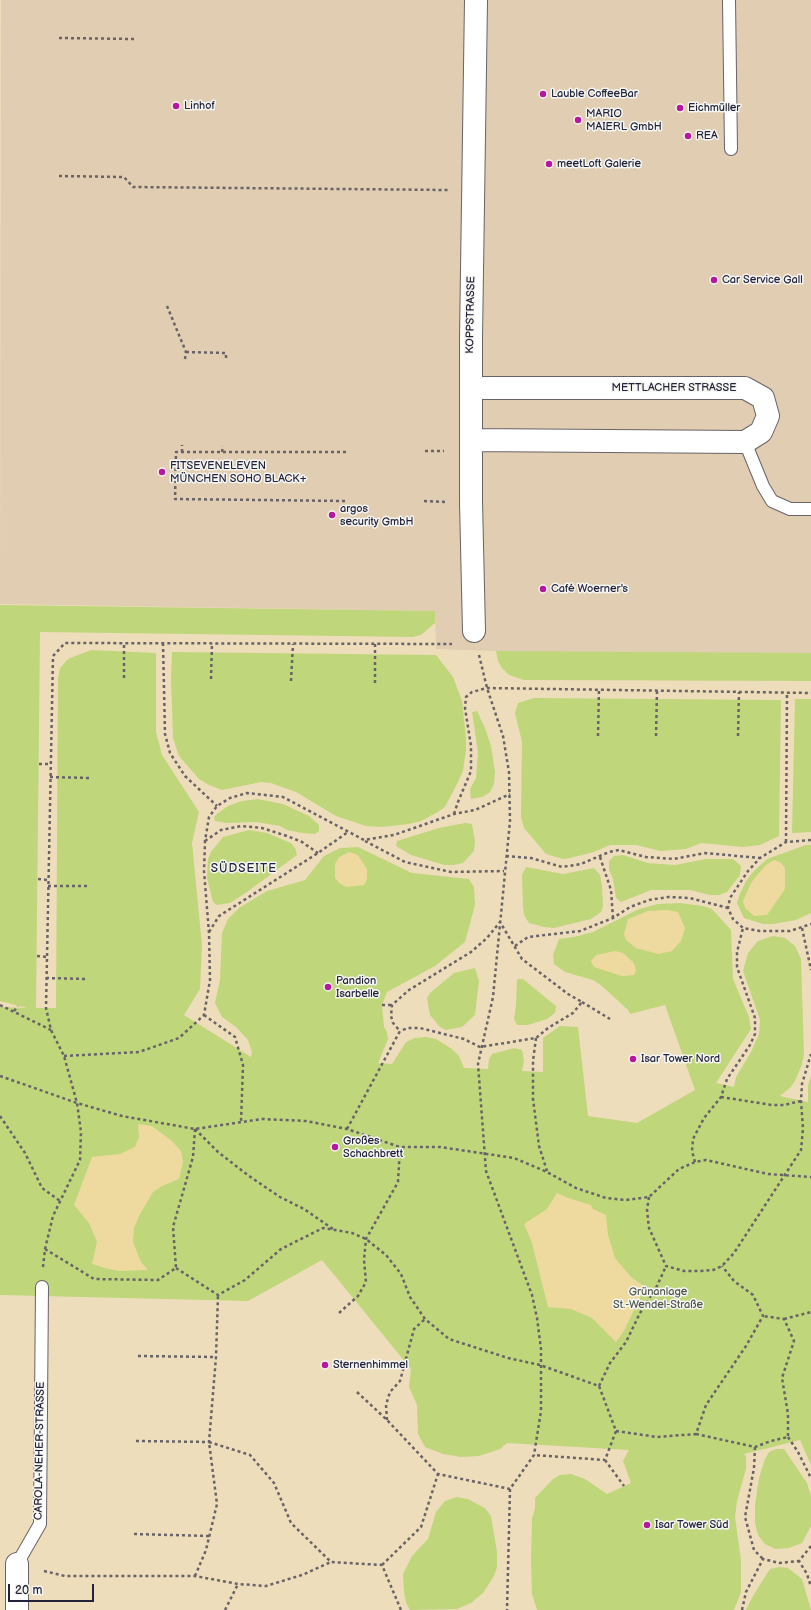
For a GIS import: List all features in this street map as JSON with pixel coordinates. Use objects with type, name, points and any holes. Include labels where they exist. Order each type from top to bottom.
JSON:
[{"type":"street","name":"KOPPSTRASSE","points":[[475,637],[471,388],[476,0]]},
{"type":"street","name":"METTLACHER STRASSE","points":[[471,388],[745,388],[762,398],[768,416],[761,432],[745,442]]},
{"type":"street","points":[[471,440],[745,442]]},
{"type":"street","name":"CAROLA-NEHER-STRASSE","points":[[17,1564],[17,1610]]},
{"type":"lane","points":[[729,0],[731,149]]},
{"type":"lane","points":[[745,442],[762,486],[772,501],[790,509],[811,509]]},
{"type":"lane","name":"CAROLA-NEHER-STRASSE","points":[[17,1564],[40,1524],[42,1287]]},
{"type":"path","points":[[60,38],[134,39]]},
{"type":"path","points":[[59,176],[124,177],[133,187],[473,191]]},
{"type":"path","points":[[167,306],[186,352],[185,359]]},
{"type":"path","points":[[186,352],[226,353],[226,360]]},
{"type":"path","points":[[182,445],[182,452]]},
{"type":"path","points":[[222,452],[223,446]]},
{"type":"path","points":[[345,501],[175,499],[176,452],[346,452]]},
{"type":"path","points":[[42,1287],[45,1248],[53,1216],[80,1160],[81,1132],[77,1103],[64,1056],[51,1030],[46,1008],[53,656],[65,643],[375,644],[475,637],[487,688],[503,736],[509,772],[510,794],[506,856],[491,1008],[480,1047],[478,1064],[486,1171],[532,1295],[541,1349],[541,1411],[534,1455],[510,1489],[507,1610]]},
{"type":"path","points":[[124,643],[124,678]]},
{"type":"path","points":[[163,643],[165,734],[170,753],[185,776],[217,806]]},
{"type":"path","points":[[211,679],[212,643]]},
{"type":"path","points":[[291,681],[292,644]]},
{"type":"path","points":[[375,644],[375,683]]},
{"type":"path","points":[[454,814],[471,771],[471,746],[465,708],[466,698],[472,692],[487,688],[811,693]]},
{"type":"path","points":[[598,736],[599,690]]},
{"type":"path","points":[[656,736],[657,691]]},
{"type":"path","points":[[738,736],[739,692]]},
{"type":"path","points":[[786,842],[787,693]]},
{"type":"path","points":[[39,764],[50,764]]},
{"type":"path","points":[[50,777],[89,778]]},
{"type":"path","points":[[64,1056],[139,1052],[179,1038],[204,1015],[210,980],[209,933],[204,871],[205,841],[210,818],[217,806],[230,798],[248,793],[283,797],[405,862],[451,872],[504,871]]},
{"type":"path","points":[[364,840],[394,835],[454,814],[475,810],[510,794]]},
{"type":"path","points":[[205,841],[221,830],[241,826],[262,828],[302,842],[318,854]]},
{"type":"path","points":[[209,933],[219,916],[318,854],[348,832]]},
{"type":"path","points":[[811,840],[786,842],[760,858],[748,871],[730,898],[728,908],[733,920],[743,928],[760,931],[777,931],[802,928],[811,924]]},
{"type":"path","points":[[506,856],[531,858],[562,867],[581,864],[619,850],[646,857],[674,859],[705,853],[760,858]]},
{"type":"path","points":[[600,857],[611,890],[613,918]]},
{"type":"path","points":[[38,879],[48,880]]},
{"type":"path","points":[[48,886],[88,886]]},
{"type":"path","points":[[515,946],[528,937],[580,931],[613,918],[630,907],[649,900],[668,897],[690,898],[728,908]]},
{"type":"path","points":[[500,922],[522,959],[568,994],[610,1019]]},
{"type":"path","points":[[382,1005],[392,1005],[409,990],[472,952],[487,938],[500,922]]},
{"type":"path","points":[[694,1162],[692,1151],[693,1139],[704,1118],[721,1097],[727,1079],[750,1045],[755,1034],[754,1018],[737,967],[737,952],[743,928]]},
{"type":"path","points":[[802,928],[811,970]]},
{"type":"path","points":[[37,956],[47,957]]},
{"type":"path","points":[[46,978],[87,979]]},
{"type":"path","points":[[347,1129],[400,1031],[408,1028],[420,1028],[464,1039],[480,1047],[536,1038],[548,1028],[573,1013],[582,1002]]},
{"type":"path","points":[[0,1005],[51,1030]]},
{"type":"path","points":[[392,1005],[391,1016],[393,1023],[400,1031]]},
{"type":"path","points":[[14,1011],[18,1006]]},
{"type":"path","points":[[204,1015],[235,1037],[243,1065],[242,1122]]},
{"type":"path","points":[[536,1038],[533,1061],[533,1099],[539,1146],[547,1172]]},
{"type":"path","points":[[666,1266],[684,1271],[701,1271],[713,1270],[722,1266],[734,1253],[771,1199],[784,1175],[793,1164],[801,1150],[803,1128],[801,1101],[805,1072],[811,1054]]},
{"type":"path","points":[[0,1076],[77,1103],[122,1116],[195,1129],[262,1120],[306,1122],[347,1129],[400,1147],[440,1147],[514,1158],[547,1172],[576,1188],[606,1198],[626,1200],[649,1197],[679,1169],[694,1162],[706,1160],[768,1174],[811,1177]]},
{"type":"path","points":[[721,1097],[772,1105],[784,1105],[801,1101]]},
{"type":"path","points":[[0,1116],[25,1153],[42,1188],[60,1201]]},
{"type":"path","points":[[195,1129],[218,1152],[249,1176],[280,1197],[304,1209],[334,1230]]},
{"type":"path","points":[[176,1268],[173,1227],[193,1157],[195,1129]]},
{"type":"path","points":[[338,1313],[358,1296],[366,1282],[364,1260],[366,1239],[398,1182],[400,1147]]},
{"type":"path","points":[[605,1460],[616,1431],[599,1386],[610,1363],[626,1342],[640,1313],[657,1286],[666,1266],[649,1228],[647,1210],[649,1197]]},
{"type":"path","points":[[218,1295],[245,1280],[281,1249],[323,1228],[352,1233],[366,1239],[386,1255],[401,1274],[410,1297],[425,1320],[449,1339],[508,1358],[540,1365],[599,1386]]},
{"type":"path","points":[[45,1248],[94,1279],[158,1280],[176,1268]]},
{"type":"path","points":[[722,1266],[734,1282],[753,1295],[762,1316]]},
{"type":"path","points":[[176,1268],[218,1295]]},
{"type":"path","points":[[195,1576],[206,1550],[217,1504],[209,1442],[216,1357],[218,1295]]},
{"type":"path","points":[[762,1316],[784,1319],[811,1312]]},
{"type":"path","points":[[696,1434],[706,1405],[746,1346],[762,1316]]},
{"type":"path","points":[[784,1319],[794,1341],[782,1378],[788,1414],[788,1437],[811,1476]]},
{"type":"path","points":[[387,1420],[386,1405],[390,1392],[400,1381],[414,1329],[425,1320]]},
{"type":"path","points":[[138,1356],[216,1357]]},
{"type":"path","points":[[357,1392],[387,1420],[438,1474],[510,1489]]},
{"type":"path","points":[[616,1431],[658,1437],[696,1434],[755,1447],[788,1437]]},
{"type":"path","points":[[136,1441],[209,1442],[250,1455],[274,1482],[291,1523],[331,1562]]},
{"type":"path","points":[[755,1447],[754,1468],[746,1517],[754,1550],[762,1559],[779,1563],[799,1561],[811,1546]]},
{"type":"path","points":[[534,1455],[605,1460],[624,1486]]},
{"type":"path","points":[[17,1564],[65,1576],[195,1576],[238,1584],[266,1586],[302,1575],[331,1562],[382,1565],[421,1527],[438,1474]]},
{"type":"path","points":[[134,1534],[209,1536]]},
{"type":"path","points":[[742,1610],[746,1592],[762,1559]]},
{"type":"path","points":[[799,1561],[807,1574],[811,1587]]},
{"type":"path","points":[[382,1565],[401,1610]]},
{"type":"path","points":[[225,1610],[238,1584]]},
{"type":"shaded area","points":[[1,0],[811,0],[811,654],[526,652],[436,649],[435,611],[0,604]]},
{"type":"green space","name":"Grünanlage St.-Wendel-Straße","points":[[0,605],[435,611],[435,623],[421,635],[413,637],[40,632],[36,1008],[56,1008],[58,678],[60,668],[68,659],[91,650],[156,653],[156,732],[162,755],[199,812],[192,843],[202,945],[200,989],[184,1015],[251,1057],[252,1052],[248,1040],[236,1027],[222,1017],[215,1003],[220,980],[222,933],[228,919],[239,908],[267,891],[305,880],[324,856],[340,848],[358,847],[412,873],[469,879],[474,887],[475,905],[465,942],[435,966],[387,992],[382,1005],[384,1027],[387,1032],[388,1039],[378,1063],[392,1064],[406,1042],[415,1038],[426,1037],[436,1039],[452,1049],[459,1056],[464,1068],[488,1069],[489,1059],[492,1054],[514,1048],[522,1050],[524,1061],[522,1071],[543,1072],[543,1038],[560,1026],[578,1027],[588,1116],[637,1123],[695,1090],[665,1005],[630,1014],[628,1010],[602,986],[593,980],[565,972],[554,964],[553,955],[559,939],[593,932],[639,909],[658,904],[680,903],[703,906],[712,909],[731,930],[733,979],[749,1017],[751,1029],[716,1083],[734,1087],[736,1077],[751,1052],[759,1034],[760,1020],[743,971],[748,953],[758,941],[773,936],[785,938],[795,946],[801,959],[804,1054],[796,1079],[791,1087],[780,1096],[808,1102],[808,1085],[811,1076],[811,1465],[800,1440],[744,1454],[746,1456],[746,1469],[737,1501],[735,1517],[741,1560],[741,1592],[734,1610],[537,1610],[532,1594],[531,1560],[532,1519],[535,1508],[535,1498],[553,1479],[560,1475],[571,1474],[585,1479],[607,1494],[631,1483],[623,1461],[629,1450],[507,1443],[500,1449],[479,1456],[461,1457],[443,1454],[425,1447],[418,1434],[417,1405],[409,1387],[411,1369],[322,1260],[248,1301],[0,1295],[0,1007],[27,1008],[0,1001]]},
{"type":"green space","points":[[496,651],[811,653],[811,681],[524,680],[509,675],[502,668],[498,661]]},
{"type":"green space","points":[[172,652],[436,655],[453,677],[462,701],[466,738],[463,771],[445,807],[421,821],[382,827],[366,826],[336,816],[296,792],[271,783],[261,782],[222,790],[209,785],[199,779],[179,756],[173,738],[171,679]]},
{"type":"green space","points":[[534,698],[781,700],[779,836],[760,845],[743,847],[701,843],[686,849],[661,851],[636,845],[610,845],[594,852],[563,859],[546,854],[524,828],[521,817],[522,742],[515,713],[518,703]]},
{"type":"green space","points":[[795,699],[811,699],[811,832],[792,833]]},
{"type":"green space","points":[[477,711],[491,746],[495,772],[494,784],[490,792],[482,797],[471,799],[470,789],[476,778],[478,752],[472,712]]},
{"type":"green space","points":[[258,799],[283,804],[309,816],[319,825],[319,831],[315,834],[302,833],[287,830],[280,826],[256,822],[227,823],[215,821],[214,817],[228,806],[242,801]]},
{"type":"green space","points":[[465,823],[472,824],[475,841],[474,851],[463,863],[444,865],[411,855],[396,846],[397,841],[439,828]]},
{"type":"green space","points":[[249,830],[267,833],[291,843],[295,848],[297,855],[230,903],[217,905],[213,902],[207,878],[208,859],[211,852],[223,837]]},
{"type":"green space","points":[[806,845],[811,845],[811,913],[796,920],[773,924],[763,924],[744,918],[737,903],[746,881],[753,872],[767,859]]},
{"type":"green space","points":[[623,855],[648,863],[675,865],[706,859],[733,859],[741,866],[740,875],[727,892],[719,895],[710,895],[690,890],[651,890],[621,902],[616,898],[613,879],[609,869],[609,861],[614,856]]},
{"type":"green space","points":[[526,867],[563,874],[594,868],[600,875],[602,885],[603,906],[601,912],[591,919],[554,928],[529,923],[524,915],[523,907],[522,875]]},
{"type":"green space","points":[[475,968],[479,981],[475,1015],[462,1027],[446,1030],[440,1027],[430,1015],[427,998],[430,993],[454,973]]},
{"type":"green space","points":[[517,979],[523,979],[556,1006],[555,1013],[547,1019],[528,1025],[517,1025],[514,1019]]},
{"type":"green space","points":[[776,1449],[784,1449],[807,1483],[811,1496],[811,1526],[802,1543],[789,1548],[775,1549],[765,1544],[758,1535],[755,1523],[755,1505],[759,1478],[765,1459],[769,1452]]},
{"type":"green space","points":[[457,1497],[468,1499],[485,1508],[491,1516],[497,1552],[497,1567],[494,1576],[483,1593],[471,1603],[457,1609],[410,1610],[406,1603],[403,1574],[412,1556],[428,1539],[436,1512],[445,1501]]},
{"type":"green space","points":[[779,1567],[788,1568],[802,1579],[811,1610],[746,1610],[770,1569]]},
{"type":"sand","points":[[349,852],[358,855],[367,869],[367,879],[364,885],[346,887],[339,883],[335,878],[335,864],[339,857]]},
{"type":"sand","points":[[774,860],[780,862],[785,868],[785,889],[767,915],[754,916],[745,908],[743,901],[751,883],[766,865]]},
{"type":"sand","points":[[667,910],[678,912],[685,928],[681,941],[672,951],[658,954],[636,948],[626,940],[624,934],[628,919],[648,911]]},
{"type":"sand","points":[[615,951],[623,953],[634,963],[636,971],[634,975],[622,976],[594,967],[591,961],[596,955]]},
{"type":"sand","points":[[138,1124],[152,1126],[172,1141],[181,1151],[183,1162],[179,1179],[162,1186],[153,1192],[134,1228],[133,1242],[141,1262],[148,1270],[119,1271],[92,1264],[97,1242],[89,1223],[74,1205],[92,1157],[120,1154],[135,1147],[139,1137]]},
{"type":"sand","points":[[557,1193],[591,1205],[593,1209],[606,1215],[608,1235],[615,1258],[631,1277],[645,1287],[624,1331],[616,1342],[592,1318],[571,1309],[548,1307],[532,1243],[524,1224],[547,1209]]},
{"type":"place","name":"Lauble CoffeeBar","points":[[543,94]]},
{"type":"place","name":"Linhof","points":[[176,106]]},
{"type":"place","name":"Eichmüller","points":[[680,108]]},
{"type":"place","name":"MARIO MAIERL GmbH","points":[[578,120]]},
{"type":"place","name":"REA","points":[[688,136]]},
{"type":"place","name":"meetLoft Galerie","points":[[549,164]]},
{"type":"place","name":"Car Service Gall","points":[[714,280]]},
{"type":"place","name":"FITSEVENELEVEN MÜNCHEN SOHO BLACK+","points":[[162,472]]},
{"type":"place","name":"argos security GmbH","points":[[332,515]]},
{"type":"place","name":"Café Woerner's","points":[[543,589]]},
{"type":"place","name":"Pandion Isarbelle","points":[[328,987]]},
{"type":"place","name":"Isar Tower Nord","points":[[633,1059]]},
{"type":"place","name":"Großes Schachbrett","points":[[335,1147]]},
{"type":"place","name":"Sternenhimmel","points":[[325,1365]]},
{"type":"place","name":"Isar Tower Süd","points":[[647,1525]]},
{"type":"district","name":"SÜDSEITE","points":[[244,869]]}]
